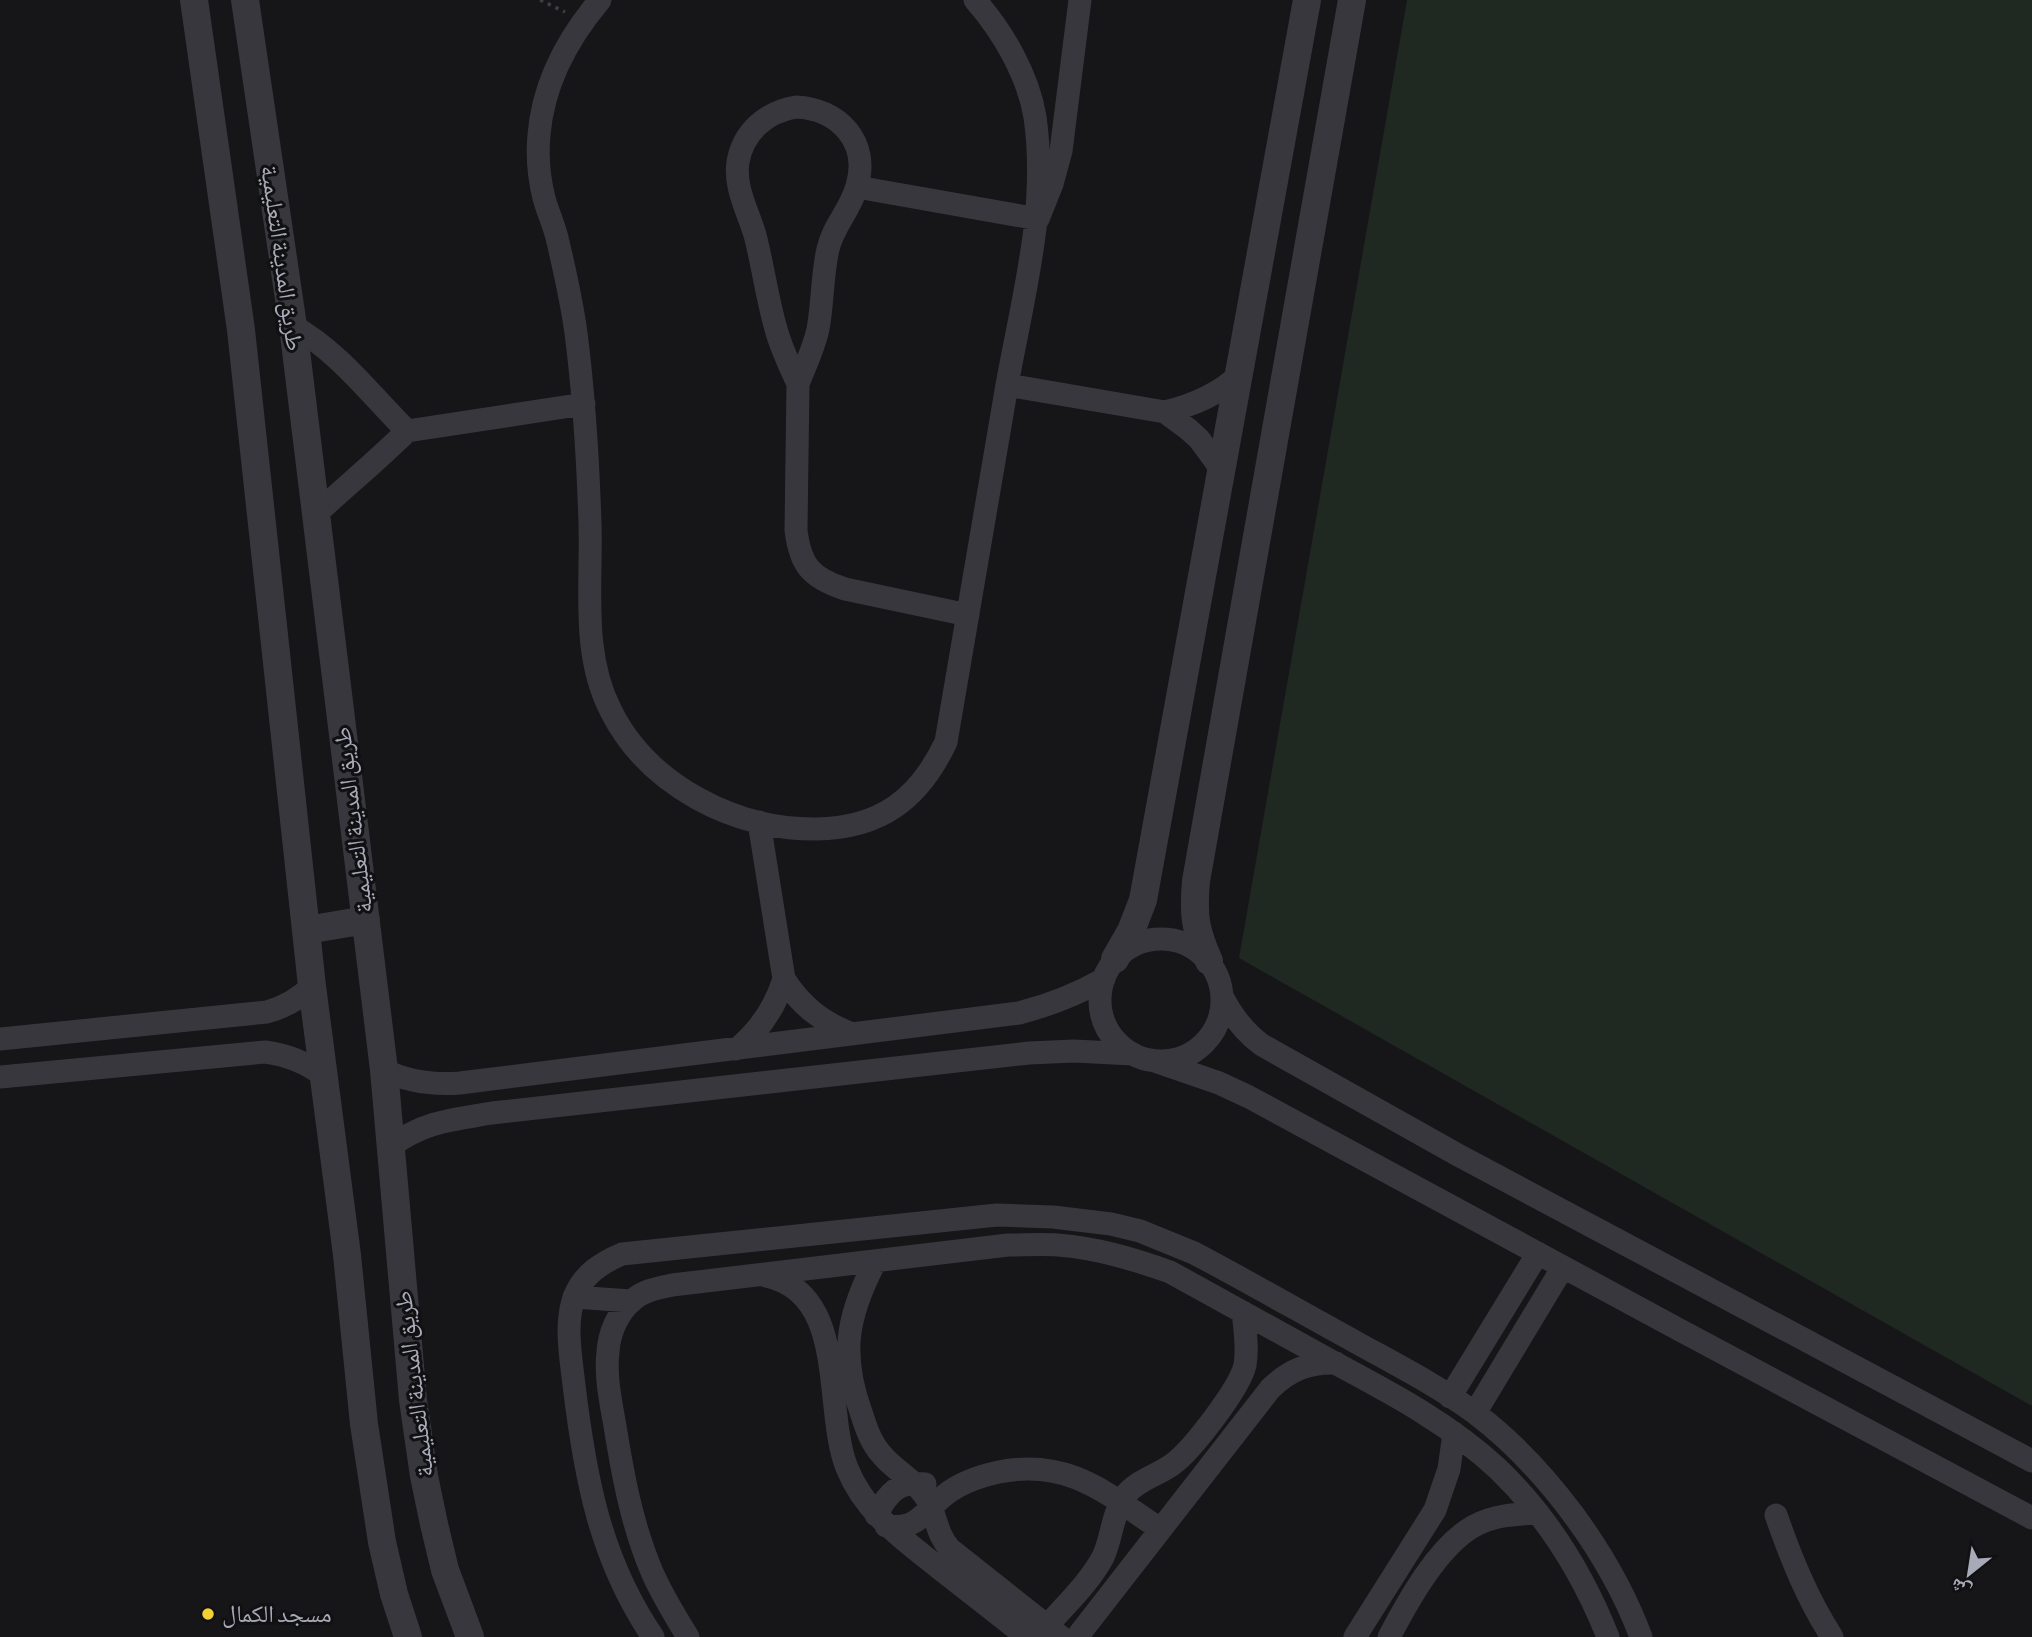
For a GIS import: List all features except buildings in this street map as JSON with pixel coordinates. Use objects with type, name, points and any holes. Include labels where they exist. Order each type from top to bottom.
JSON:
[{"type":"street","name":"طريق المدينة التعليمية","points":[[194,0],[241,330],[312,986],[366,1437],[382,1542],[394,1594],[408,1637]]},
{"type":"street","name":"طريق المدينة التعليمية","points":[[246,0],[293,326],[384,1070],[413,1400],[424,1476],[445,1570],[470,1637]]},
{"type":"street","points":[[600,0],[583,20],[554,74],[541,122],[538,159],[544,198],[558,240],[575,328],[584,404],[590,526],[590,624],[599,683],[625,736],[644,759],[666,779],[691,796],[718,808],[774,826],[800,829],[827,829],[878,817],[901,803],[920,786],[935,765],[946,742],[1038,219],[1040,164],[1034,114],[1019,66],[995,22],[975,0]]},
{"type":"street","points":[[1038,219],[1061,151],[1080,0]]},
{"type":"street","points":[[1307,0],[1143,900],[1132,931],[1110,969],[1100,1001],[1105,1022],[1116,1041],[1144,1057],[1219,1083],[1249,1097],[2032,1518]]},
{"type":"street","points":[[1352,0],[1196,881],[1194,909],[1198,936],[1220,980],[1223,998],[1238,1023],[1262,1045],[1458,1155],[2032,1461]]},
{"type":"street","points":[[798,384],[776,329],[754,232],[738,185],[737,174],[741,151],[752,130],[770,114],[796,107],[822,111],[834,117],[852,136],[860,162],[857,187],[832,233],[817,331],[798,384],[798,549],[804,564],[815,576],[837,587],[968,615]]},
{"type":"street","points":[[857,187],[1038,219]]},
{"type":"street","points":[[293,326],[333,353],[407,431]]},
{"type":"street","points":[[1165,412],[1205,399],[1240,375]]},
{"type":"street","points":[[1007,385],[1165,412],[1199,439],[1222,474]]},
{"type":"street","points":[[315,514],[407,431],[584,404]]},
{"type":"street","points":[[759,822],[784,979],[794,994],[820,1019],[852,1034]]},
{"type":"street","points":[[307,930],[366,920]]},
{"type":"street","points":[[384,1070],[399,1078],[452,1084],[1019,1013],[1078,994],[1110,969],[1131,946],[1153,939],[1173,940],[1192,947],[1209,961]]},
{"type":"street","points":[[737,1049],[758,1030],[784,979]]},
{"type":"street","points":[[0,1039],[267,1012],[288,1005],[312,986]]},
{"type":"street","points":[[391,1146],[408,1134],[427,1126],[492,1113],[1029,1053],[1074,1051],[1178,1059],[1195,1051],[1208,1039],[1218,1024],[1223,998]]},
{"type":"street","points":[[0,1077],[265,1052],[296,1059],[324,1076]]},
{"type":"street","points":[[653,1637],[622,1583],[593,1504],[572,1366],[570,1323],[574,1297],[582,1282],[606,1260],[622,1254],[997,1215],[1053,1217],[1111,1224],[1176,1244],[1406,1369],[1475,1413],[1525,1459],[1570,1511],[1608,1569],[1641,1637]]},
{"type":"street","points":[[1053,1217],[1055,1245]]},
{"type":"street","points":[[688,1637],[670,1609],[652,1572],[627,1497],[612,1412],[608,1351],[620,1315],[631,1301],[646,1291],[672,1285],[1008,1245],[1055,1245],[1094,1249],[1170,1272],[1391,1393],[1454,1433],[1499,1470],[1538,1513],[1574,1566],[1608,1637]]},
{"type":"street","points":[[1450,1397],[1538,1253]]},
{"type":"street","points":[[875,1262],[862,1287],[849,1337],[852,1388],[869,1435],[897,1472],[914,1483],[927,1497],[941,1538],[950,1549],[1043,1634]]},
{"type":"street","points":[[1475,1413],[1563,1267]]},
{"type":"street","points":[[763,1275],[793,1286],[815,1309],[829,1363],[841,1447],[847,1467],[856,1486],[882,1520],[1043,1634]]},
{"type":"street","points":[[574,1297],[631,1301]]},
{"type":"street","points":[[1043,1634],[1102,1558],[1121,1503],[1136,1485],[1179,1460],[1234,1390],[1244,1367],[1246,1352],[1243,1312]]},
{"type":"street","points":[[1077,1637],[1279,1380],[1312,1364],[1336,1363]]},
{"type":"street","points":[[1391,1393],[1406,1369]]},
{"type":"street","points":[[1355,1637],[1435,1510],[1449,1469],[1454,1433]]},
{"type":"street","points":[[882,1520],[909,1525],[923,1518],[947,1493],[967,1483],[1005,1471],[1039,1468],[1072,1475],[1101,1490],[1160,1529]]},
{"type":"street","points":[[882,1520],[889,1495],[904,1484],[967,1483]]},
{"type":"street","points":[[593,1504],[627,1497]]},
{"type":"street","points":[[1389,1637],[1408,1602],[1458,1536],[1496,1517],[1538,1513]]},
{"type":"street","points":[[1776,1515],[1793,1564],[1815,1611],[1832,1637]]},
{"type":"path","points":[[540,0],[583,20]]},
{"type":"shaded area","points":[[1407,0],[2032,0],[2032,1406],[1239,958]]},
{"type":"place","name":"مسجد الكمال","points":[[208,1614]]}]
